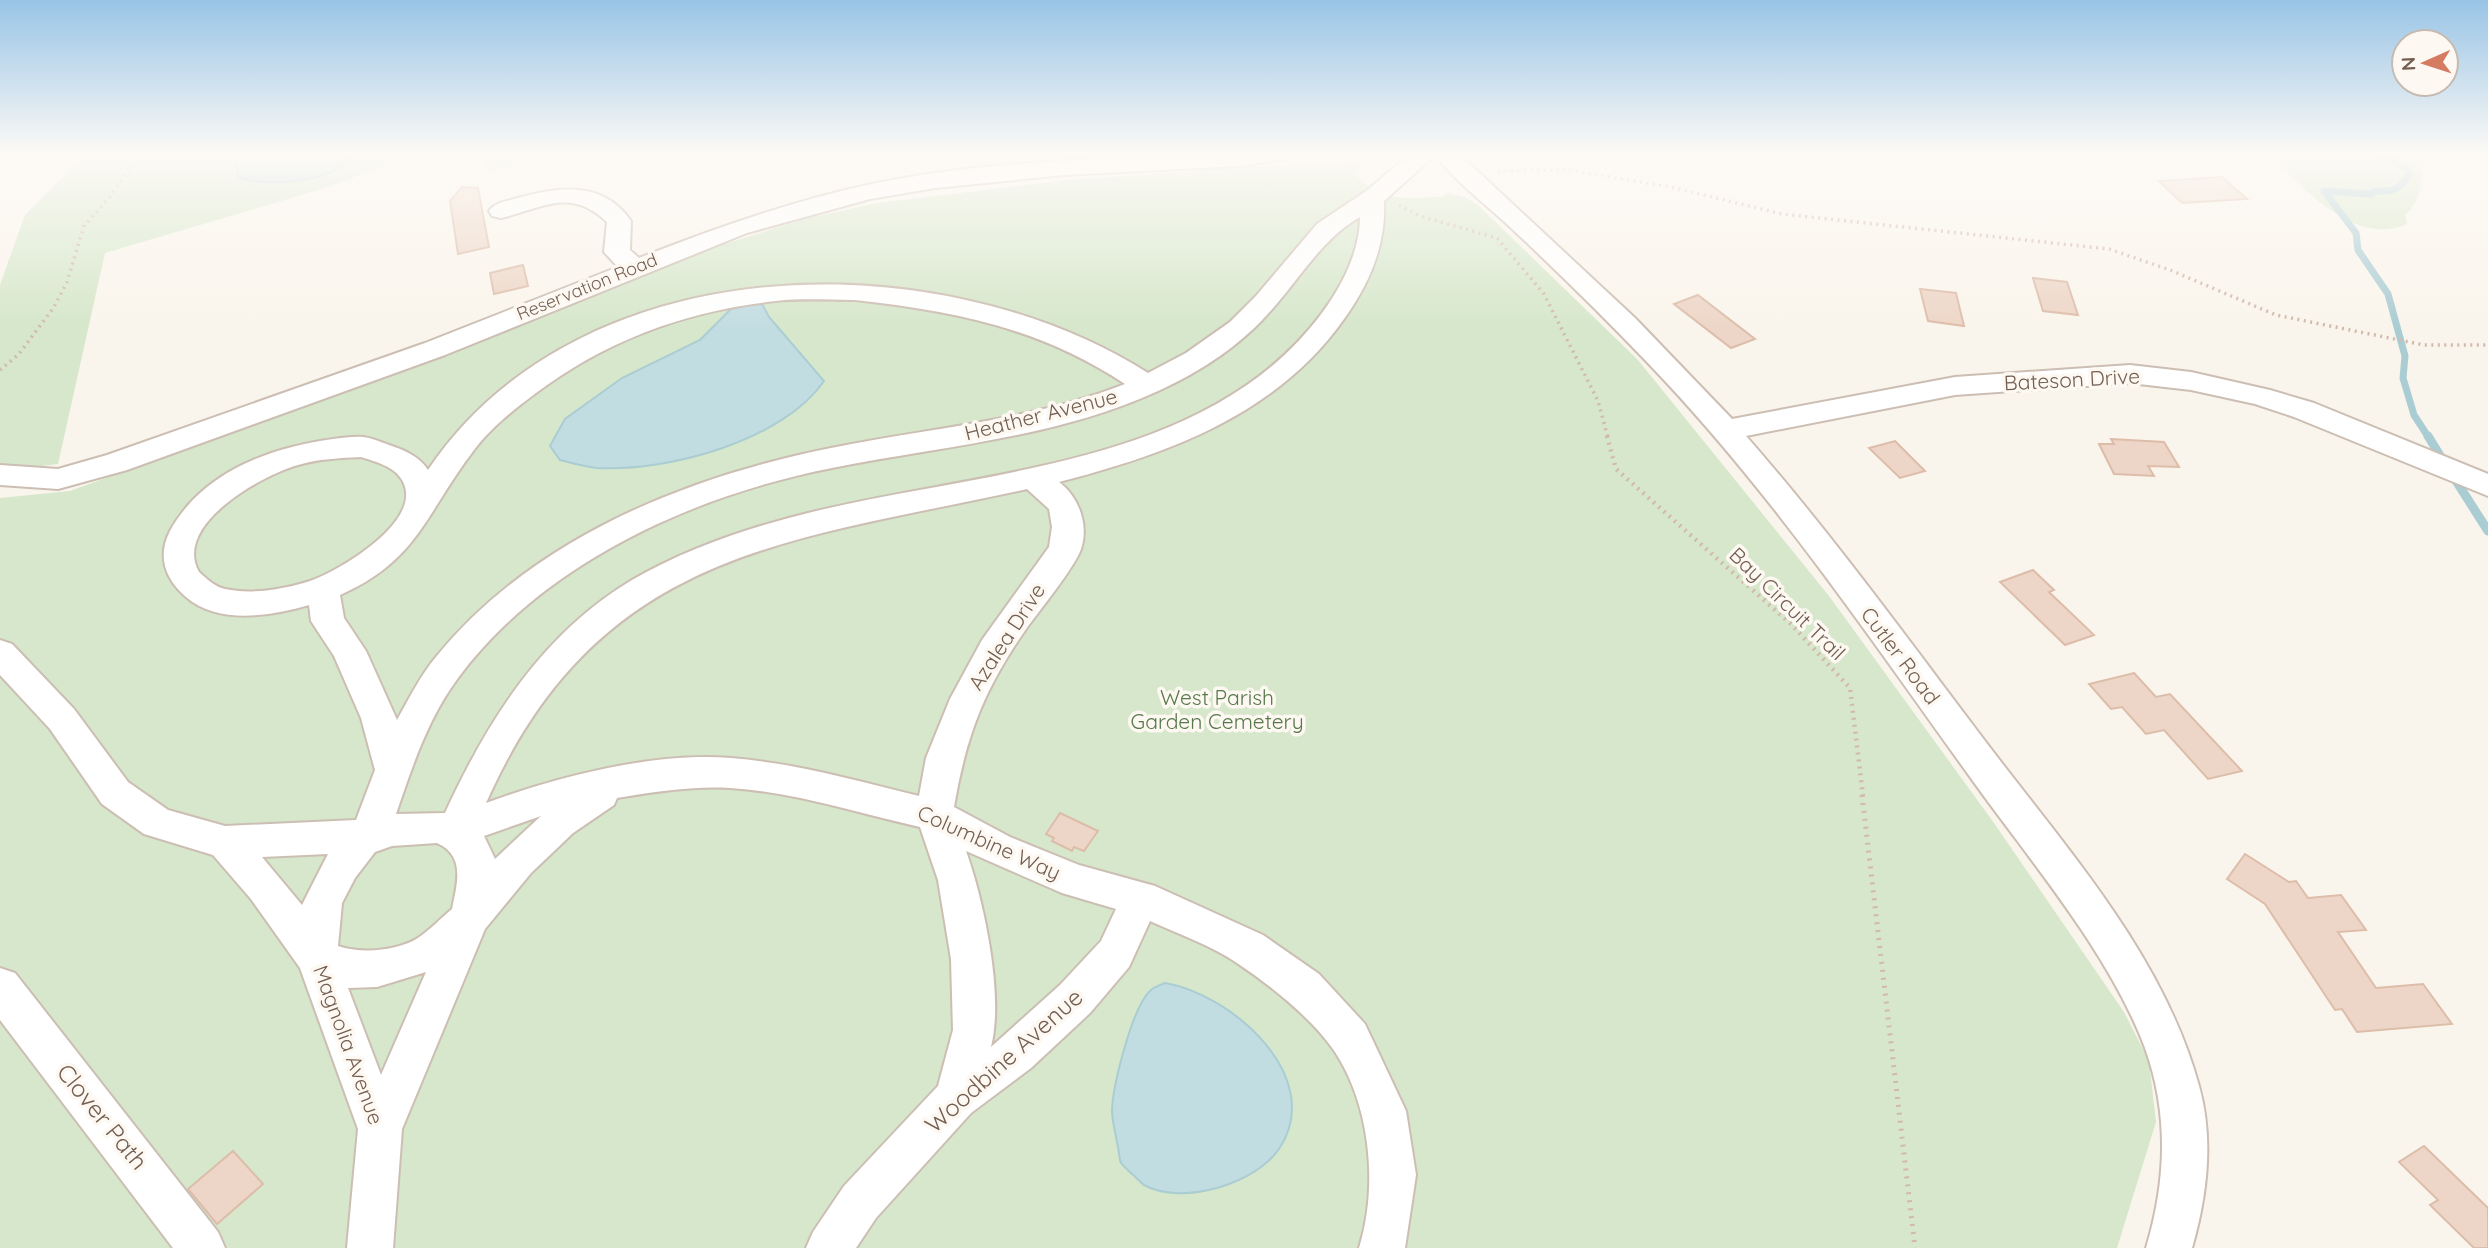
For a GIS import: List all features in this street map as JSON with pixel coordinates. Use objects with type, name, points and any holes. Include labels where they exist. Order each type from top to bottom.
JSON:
[{"type":"street","points":[[608,212],[620,221],[617,252],[634,267]]},
{"type":"street","name":"Reservation Road","points":[[0,475],[58,479],[116,463],[435,349],[634,267],[738,228],[794,212]]},
{"type":"street","points":[[455,831],[496,743],[528,693],[565,649],[599,618],[643,589],[697,561],[756,539],[831,518],[1032,477],[1173,437],[1217,415],[1265,386],[1330,324],[1350,292],[1372,234],[1373,212]]},
{"type":"street","name":"Cutler Road","points":[[1508,212],[1653,350],[1726,430],[1805,527],[2020,816],[2123,964],[2155,1023],[2178,1086],[2187,1148],[2179,1216],[2169,1248]]},
{"type":"street","points":[[419,508],[457,449],[492,411],[575,352],[631,326],[687,307],[743,295],[839,290],[889,293],[968,309],[1038,329],[1084,348],[1147,385]]},
{"type":"street","name":"Bateson Drive","points":[[1726,430],[1955,386],[2130,374],[2191,381],[2260,396],[2304,410],[2488,486]]},
{"type":"street","name":"Azalea Drive","points":[[956,1098],[974,1030],[971,959],[957,880],[934,815],[944,758],[962,709],[994,649],[1065,549],[1068,527],[1064,507],[1052,492],[1032,477]]},
{"type":"street","points":[[323,589],[328,621],[349,651],[379,718],[393,770]]},
{"type":"street","points":[[0,653],[62,719],[115,793],[157,823],[225,842],[369,835],[439,827],[455,831],[467,840],[479,864],[470,918],[380,1129]]},
{"type":"street","name":"Heather Avenue","points":[[369,835],[393,770]]},
{"type":"street","name":"Columbine Way","points":[[455,831],[526,804],[617,783],[679,773],[730,773],[785,780],[934,815],[997,849],[1076,881],[1141,898],[1249,948],[1304,988],[1350,1038],[1384,1111],[1393,1175],[1382,1248]]},
{"type":"street","points":[[369,835],[342,866],[322,905],[317,958],[352,970],[377,968],[431,952],[470,918],[517,861],[560,822],[617,783]]},
{"type":"street","name":"Magnolia Avenue","points":[[225,842],[265,887],[317,958],[380,1129],[370,1248]]},
{"type":"street","name":"Woodbine Avenue","points":[[829,1248],[860,1202],[956,1098],[1016,1054],[1075,999],[1115,954],[1141,898]]},
{"type":"street","name":"Clover Path","points":[[0,987],[202,1248]]},
{"type":"lane","name":"Heather Avenue","points":[[393,770],[445,670],[474,636],[513,599],[591,546],[651,514],[781,470],[829,458],[996,429],[1114,399],[1147,385],[1192,363],[1225,341],[1264,304],[1322,232],[1353,212]]},
{"type":"lane","points":[[363,447],[391,453],[411,466],[421,485],[419,508],[401,537],[380,557],[323,589],[282,600],[243,603],[210,597],[188,584],[178,563],[181,539],[197,514],[222,490],[255,470],[291,456],[328,448],[363,447]]},
{"type":"path","points":[[0,370],[19,354],[54,307],[67,282],[84,226],[96,212]]},
{"type":"path","name":"Bay Circuit Trail","points":[[1413,212],[1497,238],[1544,294],[1598,401],[1616,468],[1791,624],[1850,688],[1915,1248]]},
{"type":"path","points":[[1775,212],[2109,249],[2170,270],[2276,315],[2424,345],[2488,345]]},
{"type":"green space","points":[[28,212],[243,212],[105,253],[58,464],[34,467],[0,465],[0,285]]},
{"type":"green space","name":"West Parish Garden Cemetery","points":[[834,212],[1485,212],[1638,360],[1829,596],[1994,823],[2124,1012],[2149,1061],[2156,1122],[2117,1248],[0,1248],[0,498],[70,491],[447,354],[683,257]]},
{"type":"green space","points":[[2335,212],[2408,212],[2405,215],[2407,224],[2387,229],[2368,228]]},
{"type":"water","points":[[762,304],[769,317],[824,381],[805,402],[781,420],[752,436],[688,458],[625,468],[592,467],[560,460],[550,446],[565,419],[622,378],[700,340],[731,309]]},
{"type":"water","points":[[1165,983],[1191,990],[1217,1003],[1243,1021],[1265,1043],[1281,1068],[1291,1094],[1291,1122],[1279,1149],[1253,1172],[1217,1188],[1178,1193],[1160,1191],[1142,1184],[1121,1163],[1112,1110],[1116,1083],[1137,1012],[1152,989]]},
{"type":"building","points":[[452,212],[483,212],[489,247],[458,254]]},
{"type":"building","points":[[523,265],[528,286],[494,294],[490,273]]},
{"type":"building","points":[[2033,278],[2067,282],[2078,315],[2043,311]]},
{"type":"building","points":[[1920,289],[1956,293],[1964,326],[1928,321]]},
{"type":"building","points":[[1698,295],[1755,339],[1731,348],[1674,304]]},
{"type":"building","points":[[2111,439],[2164,442],[2179,467],[2148,466],[2154,476],[2114,474],[2099,444],[2114,444]]},
{"type":"building","points":[[1895,441],[1925,471],[1900,478],[1869,448]]},
{"type":"building","points":[[2033,570],[2054,590],[2049,592],[2094,635],[2065,645],[2000,582]]},
{"type":"building","points":[[2134,673],[2156,697],[2170,694],[2242,771],[2208,779],[2164,730],[2146,734],[2122,707],[2111,709],[2089,684]]},
{"type":"building","points":[[1060,813],[1098,831],[1084,851],[1074,847],[1072,851],[1052,841],[1054,838],[1046,834]]},
{"type":"building","points":[[2245,854],[2289,882],[2296,881],[2308,898],[2341,895],[2366,930],[2338,932],[2376,988],[2423,984],[2452,1024],[2357,1032],[2342,1009],[2335,1010],[2265,904],[2227,879]]},
{"type":"building","points":[[2424,1146],[2488,1208],[2488,1248],[2474,1248],[2430,1205],[2438,1200],[2399,1162]]},
{"type":"building","points":[[233,1151],[263,1184],[217,1224],[188,1189]]},
{"type":"waterway","points":[[2340,212],[2356,233],[2358,250],[2388,294],[2405,356],[2403,378],[2414,415],[2429,438]]},
{"type":"waterway","points":[[2428,436],[2444,462]]},
{"type":"waterway","points":[[2453,476],[2488,531]]}]
